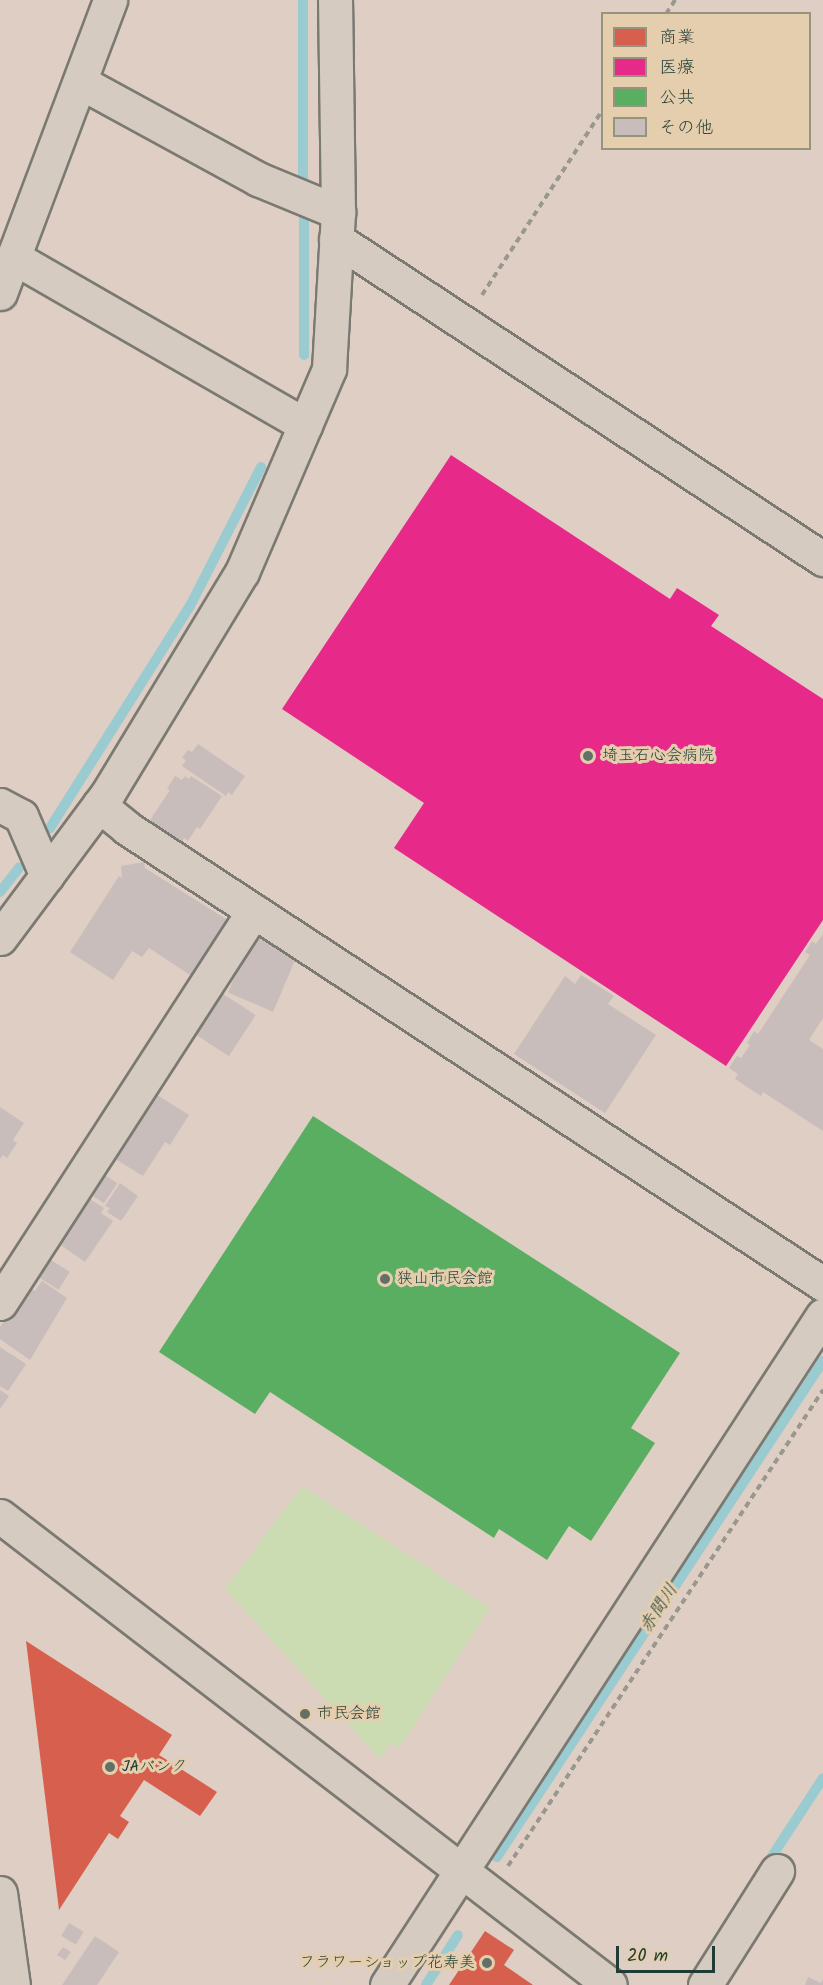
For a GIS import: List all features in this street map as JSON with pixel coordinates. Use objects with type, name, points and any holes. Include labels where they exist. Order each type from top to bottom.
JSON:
[{"type":"street","points":[[0,293],[110,0]]},
{"type":"street","points":[[0,938],[99,805],[242,572],[328,369],[337,226],[335,0]]},
{"type":"street","points":[[80,82],[258,179],[337,226],[463,323],[823,559]]},
{"type":"street","points":[[14,257],[305,425]]},
{"type":"street","points":[[99,805],[128,828],[823,1284]]},
{"type":"street","points":[[0,806],[21,816],[47,876]]},
{"type":"street","points":[[0,1303],[254,911]]},
{"type":"street","points":[[387,1985],[662,1559],[823,1315]]},
{"type":"street","points":[[0,1516],[610,1985]]},
{"type":"street","points":[[705,1985],[777,1871]]},
{"type":"street","points":[[0,1893],[2,1927],[13,1985]]},
{"type":"path","points":[[463,323],[601,114]]},
{"type":"path","points":[[491,1892],[823,1389]]},
{"type":"green space","points":[[302,1486],[490,1608],[399,1748],[390,1744],[380,1759],[225,1589]]},
{"type":"building: 商業","name":"JAバンク","points":[[26,1641],[172,1735],[159,1755],[217,1792],[200,1816],[144,1780],[120,1816],[129,1822],[118,1839],[109,1833],[59,1910]]},
{"type":"building: 商業","points":[[485,1931],[514,1950],[504,1965],[533,1985],[449,1985]]},
{"type":"building: 医療","name":"埼玉石心会病院","points":[[451,455],[670,599],[677,588],[719,615],[711,626],[823,699],[823,920],[726,1066],[394,848],[424,803],[282,709]]},
{"type":"building: 公共","name":"狭山市民会館","points":[[313,1116],[680,1353],[631,1428],[655,1443],[591,1541],[569,1526],[547,1560],[499,1529],[494,1538],[270,1392],[255,1414],[159,1352]]},
{"type":"building: その他","points":[[198,744],[245,776],[232,795],[228,792],[226,796],[182,766],[186,760],[182,758],[188,750],[192,752]]},
{"type":"building: その他","points":[[175,776],[182,780],[185,776],[189,779],[191,776],[222,796],[200,829],[197,827],[188,841],[184,838],[182,842],[150,820],[170,790],[167,789]]},
{"type":"building: その他","points":[[144,862],[145,868],[229,921],[193,977],[149,948],[142,957],[132,951],[113,980],[70,952],[119,876],[122,878],[121,866]]},
{"type":"building: その他","points":[[255,929],[300,948],[273,1012],[228,993]]},
{"type":"building: その他","points":[[823,934],[823,1018],[809,1040],[823,1049],[823,1131],[763,1092],[761,1096],[735,1079],[738,1074],[729,1068],[737,1056],[741,1058],[750,1045],[747,1043],[754,1031],[758,1034],[810,955],[805,952],[812,941],[816,944]]},
{"type":"building: その他","points":[[581,975],[614,996],[608,1004],[656,1035],[605,1113],[514,1054],[565,976],[575,984]]},
{"type":"building: その他","points":[[217,990],[256,1015],[229,1056],[190,1031]]},
{"type":"building: その他","points":[[154,1093],[189,1115],[170,1145],[165,1142],[143,1176],[112,1157]]},
{"type":"building: その他","points":[[0,1107],[24,1123],[13,1140],[17,1143],[7,1158],[3,1155],[0,1159]]},
{"type":"building: その他","points":[[99,1171],[117,1183],[104,1203],[86,1191]]},
{"type":"building: その他","points":[[120,1183],[138,1196],[121,1221],[107,1212],[110,1208],[105,1206]]},
{"type":"building: その他","points":[[85,1196],[104,1208],[101,1213],[113,1221],[85,1262],[55,1241]]},
{"type":"building: その他","points":[[46,1257],[70,1272],[59,1290],[35,1275]]},
{"type":"building: その他","points":[[42,1281],[67,1298],[30,1360],[0,1339],[0,1327],[27,1286],[35,1291]]},
{"type":"building: その他","points":[[0,1347],[26,1364],[8,1391],[0,1386]]},
{"type":"building: その他","points":[[0,1390],[9,1396],[0,1409]]},
{"type":"building: その他","points":[[69,1923],[84,1932],[76,1945],[61,1936]]},
{"type":"building: その他","points":[[95,1936],[119,1952],[97,1985],[62,1985]]},
{"type":"building: その他","points":[[63,1947],[71,1952],[65,1960],[57,1955]]},
{"type":"building: その他","points":[[808,1977],[821,1983],[823,1979],[823,1985],[805,1985]]},
{"type":"waterway","points":[[303,0],[303,179]]},
{"type":"waterway","points":[[304,217],[304,355]]},
{"type":"waterway","points":[[50,828],[190,606],[261,467]]},
{"type":"waterway","points":[[0,892],[19,868]]},
{"type":"waterway","name":"赤間川","points":[[497,1857],[823,1361]]},
{"type":"waterway","points":[[765,1867],[823,1778]]},
{"type":"waterway","name":"赤間川","points":[[426,1985],[458,1935]]},
{"type":"place","name":"埼玉石心会病院","points":[[588,756]]},
{"type":"place","name":"狭山市民会館","points":[[385,1279]]},
{"type":"place","name":"市民会館","points":[[305,1714]]},
{"type":"place","name":"JAバンク","points":[[110,1767]]},
{"type":"place","name":"フラワーショップ花寿美","points":[[487,1963]]}]
